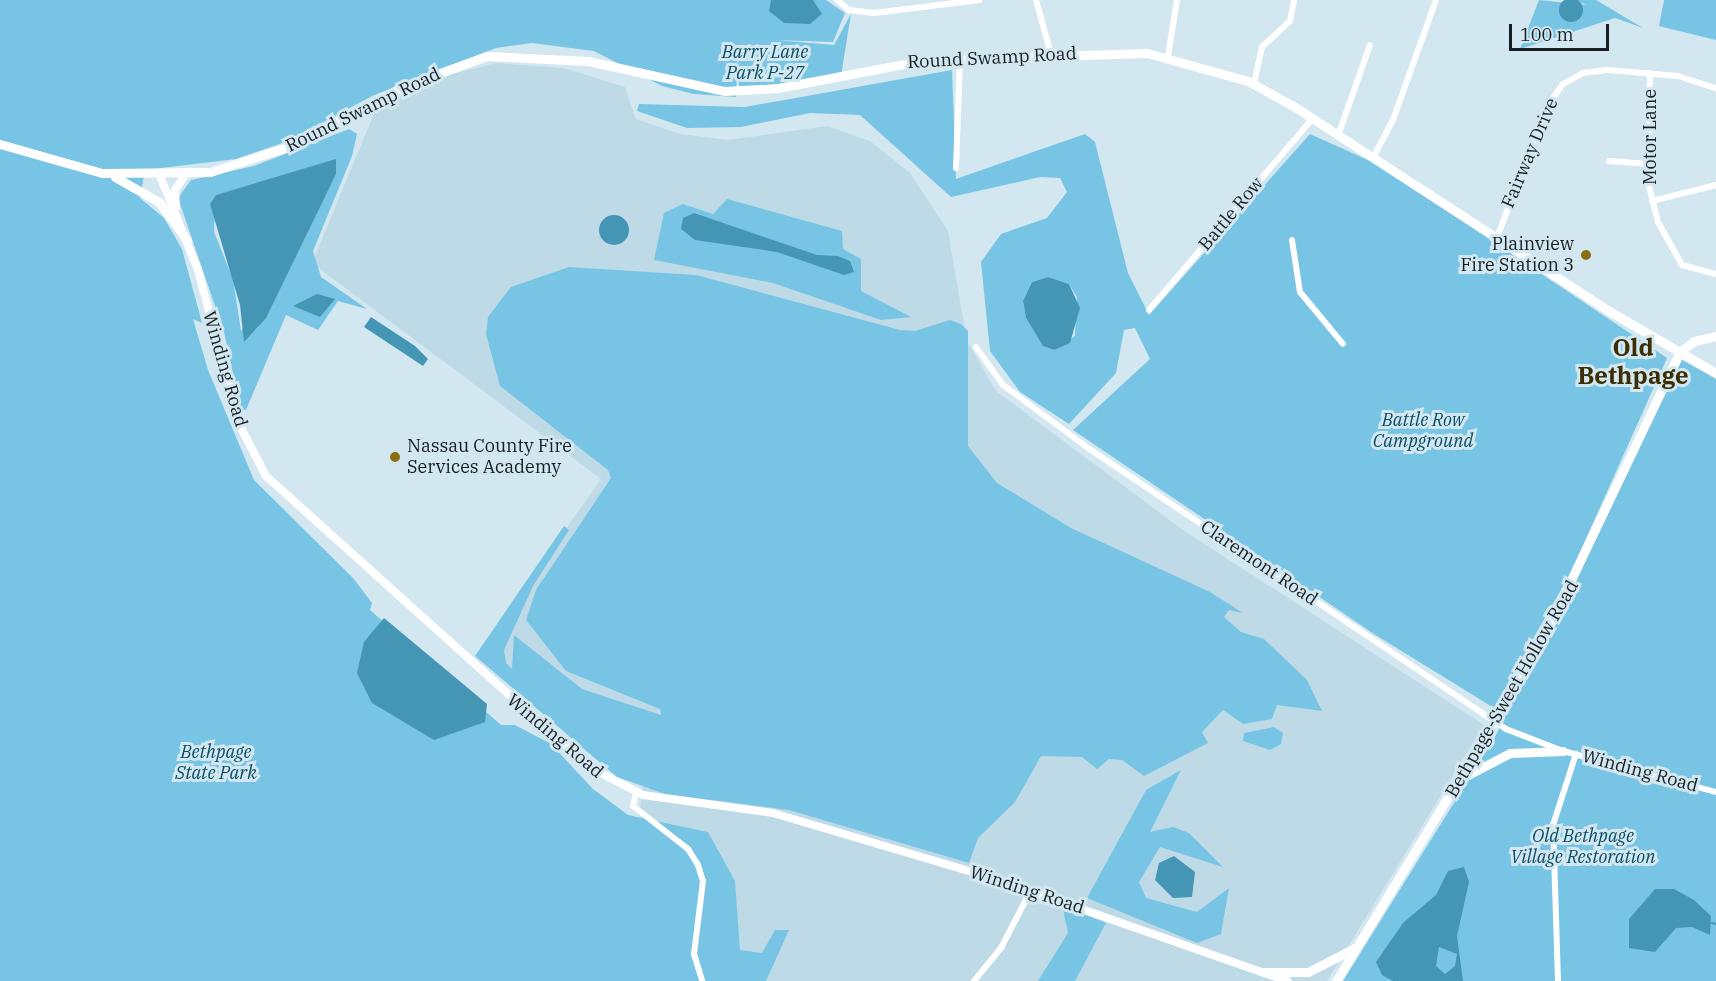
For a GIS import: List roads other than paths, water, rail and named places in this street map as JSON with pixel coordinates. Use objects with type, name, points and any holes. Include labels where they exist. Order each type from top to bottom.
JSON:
[{"type":"main road","name":"Round Swamp Road","points":[[0,144],[102,173],[185,175],[288,147],[404,86],[487,56],[588,61],[725,91],[778,88],[894,64],[960,57],[1051,54],[1168,56],[1254,84],[1339,133],[1497,238],[1716,373]]},
{"type":"main road","points":[[102,173],[159,202],[187,240]]},
{"type":"main road","points":[[1680,352],[1694,341],[1716,336]]},
{"type":"main road","name":"Bethpage-Sweet Hollow Road","points":[[1336,981],[1460,780],[1576,578],[1680,352]]},
{"type":"main road","points":[[1460,780],[1510,753],[1563,751]]},
{"type":"main road","points":[[1263,972],[1308,972],[1357,947]]},
{"type":"street","points":[[837,0],[861,13],[930,3],[979,0]]},
{"type":"street","points":[[1036,0],[1051,54]]},
{"type":"street","points":[[1168,56],[1177,0]]},
{"type":"street","points":[[1254,84],[1262,47],[1290,21],[1294,0]]},
{"type":"street","points":[[1374,156],[1394,120],[1436,0]]},
{"type":"street","points":[[1339,133],[1370,45]]},
{"type":"street","points":[[956,168],[960,57]]},
{"type":"street","name":"Fairway Drive","points":[[1497,238],[1557,90],[1592,70],[1650,73],[1716,88]]},
{"type":"street","name":"Motor Lane","points":[[1650,73],[1649,164],[1652,201],[1682,265],[1716,274]]},
{"type":"street","name":"Battle Row","points":[[1149,310],[1313,118]]},
{"type":"street","points":[[1609,161],[1649,164]]},
{"type":"street","points":[[177,214],[176,189],[185,175]]},
{"type":"street","name":"Winding Road","points":[[160,176],[187,240],[239,424],[270,480],[572,752],[636,793],[773,813],[1031,890],[1288,981]]},
{"type":"street","points":[[1652,201],[1716,185]]},
{"type":"street","points":[[1292,240],[1300,292],[1343,344]]},
{"type":"street","name":"Claremont Road","points":[[976,347],[1003,386],[1091,450],[1495,720],[1563,751]]},
{"type":"street","name":"Winding Road","points":[[1563,751],[1716,792]]},
{"type":"street","points":[[1557,981],[1553,825],[1576,754]]},
{"type":"street","points":[[636,793],[633,806],[688,849],[698,865],[703,881],[694,954],[702,981]]},
{"type":"street","points":[[974,981],[1001,948],[1031,890]]},
{"type":"waterway","points":[[1712,923],[1716,924]]},
{"type":"place","name":"Plainview Fire Station 3","points":[[1586,255]]},
{"type":"place","name":"Nassau County Fire Services Academy","points":[[395,457]]},
{"type":"district","name":"Old Bethpage","points":[[1633,362]]},
{"type":"park label","name":"Barry Lane Park P-27","points":[[765,63]]},
{"type":"park label","name":"Battle Row Campground","points":[[1423,431]]},
{"type":"park label","name":"Bethpage State Park","points":[[216,763]]},
{"type":"park label","name":"Old Bethpage Village Restoration","points":[[1583,847]]}]
